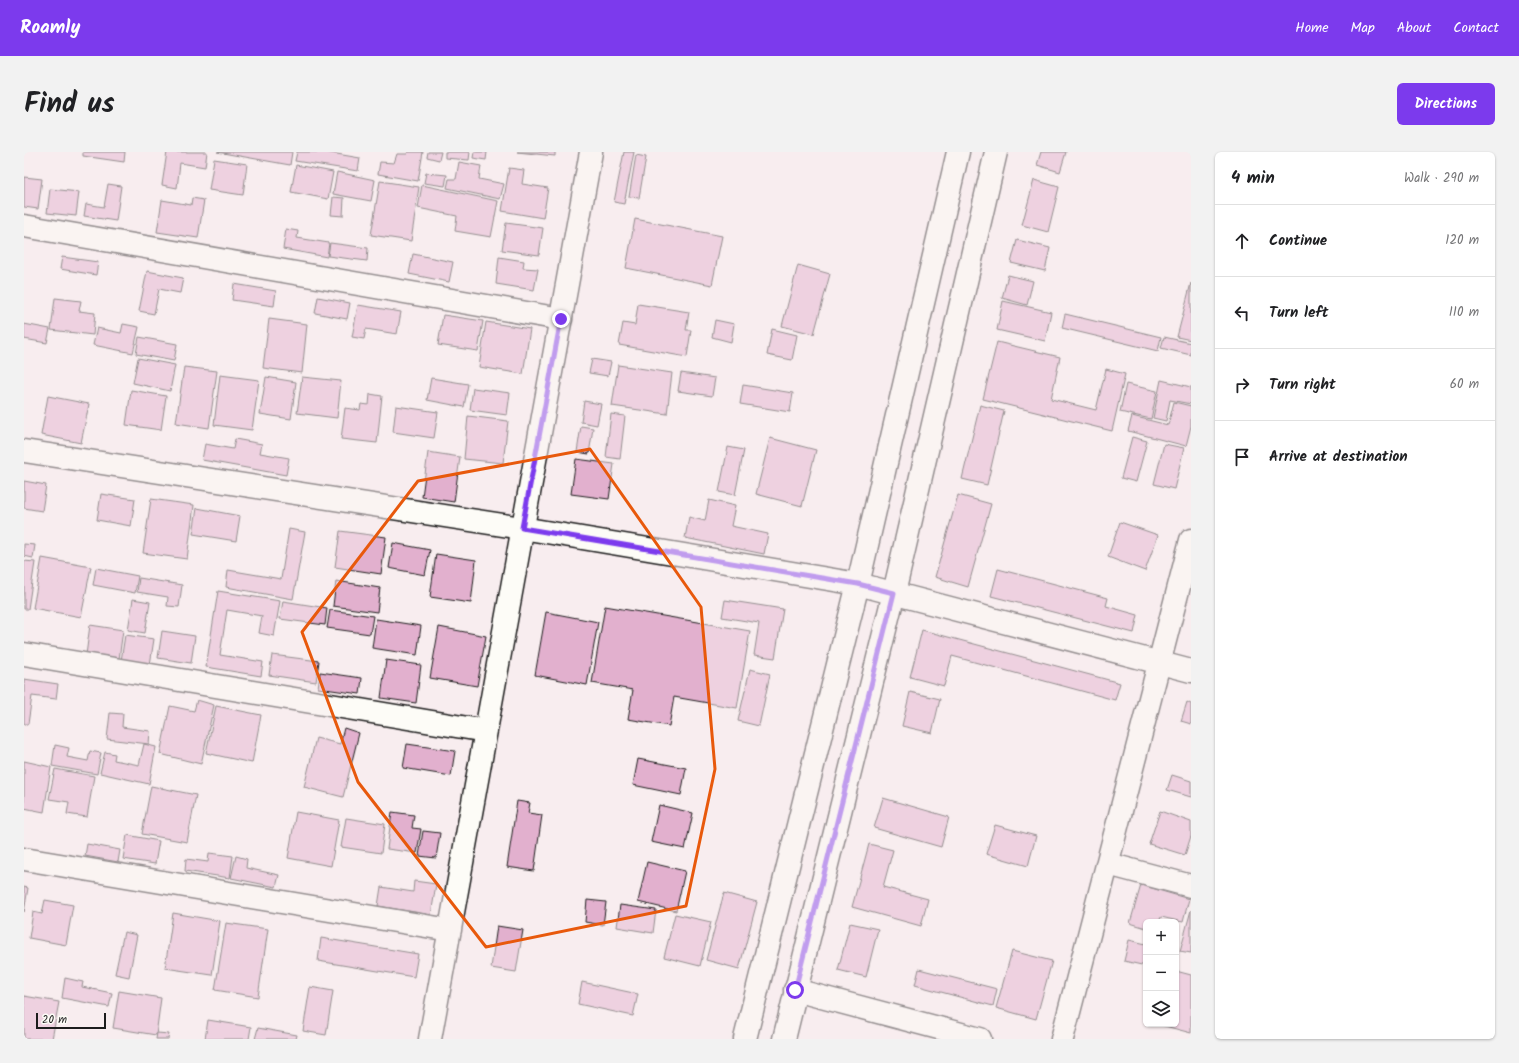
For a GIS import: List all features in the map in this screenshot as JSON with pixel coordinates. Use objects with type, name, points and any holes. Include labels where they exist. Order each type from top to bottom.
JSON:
[{"type":"street","points":[[430,1039],[591,152]]},
{"type":"street","points":[[745,1039],[858,584],[958,152]]},
{"type":"street","points":[[784,1039],[894,593],[996,152]]},
{"type":"street","points":[[24,226],[561,319]]},
{"type":"street","points":[[24,451],[522,528],[858,584],[1191,671]]},
{"type":"street","points":[[1062,1039],[1191,540]]},
{"type":"street","points":[[24,654],[486,731]]},
{"type":"street","points":[[24,859],[450,930]]},
{"type":"street","points":[[1108,864],[1191,886]]},
{"type":"street","points":[[795,990],[980,1039]]},
{"type":"highlighted area","points":[[590,449],[701,607],[715,769],[686,906],[486,947],[358,782],[302,632],[418,481]]},
{"type":"building","points":[[83,152],[125,152],[124,162],[83,156]]},
{"type":"building","points":[[167,152],[207,152],[205,167],[180,163],[177,188],[162,185]]},
{"type":"building","points":[[217,152],[292,152],[290,165]]},
{"type":"building","points":[[297,152],[325,152],[360,158],[358,171],[295,161]]},
{"type":"building","points":[[408,152],[423,152],[418,181],[378,174],[380,162],[394,163],[397,154],[407,154]]},
{"type":"building","points":[[428,152],[441,152],[439,160],[427,157]]},
{"type":"building","points":[[445,152],[470,152],[469,160],[445,158]]},
{"type":"building","points":[[474,152],[487,152],[486,160],[473,158]]},
{"type":"building","points":[[517,152],[555,152],[555,156]]},
{"type":"building","points":[[624,152],[634,152],[624,204],[614,202]]},
{"type":"building","points":[[1041,152],[1066,152],[1060,172],[1037,165]]},
{"type":"building","points":[[636,155],[646,157],[639,198],[629,197]]},
{"type":"building","points":[[214,159],[247,164],[243,195],[209,190]]},
{"type":"building","points":[[459,162],[481,166],[479,179],[504,184],[500,199],[447,188],[449,179],[456,179]]},
{"type":"building","points":[[296,165],[333,172],[328,199],[291,192]]},
{"type":"building","points":[[509,168],[524,170],[522,184],[548,188],[543,218],[502,211]]},
{"type":"building","points":[[337,172],[375,180],[371,201],[333,194]]},
{"type":"building","points":[[426,173],[447,175],[445,186],[424,183]]},
{"type":"building","points":[[24,177],[42,179],[38,209],[24,207]]},
{"type":"building","points":[[1034,180],[1059,187],[1048,232],[1022,225]]},
{"type":"building","points":[[380,181],[419,187],[411,241],[371,235]]},
{"type":"building","points":[[108,184],[121,186],[116,221],[84,216],[86,204],[104,207]]},
{"type":"building","points":[[422,185],[498,201],[491,237],[455,231],[457,216],[418,208]]},
{"type":"building","points":[[50,189],[79,192],[76,216],[47,213]]},
{"type":"building","points":[[333,197],[344,198],[343,216],[331,215]]},
{"type":"building","points":[[192,198],[204,200],[198,238],[157,232],[162,200],[191,205]]},
{"type":"building","points":[[635,219],[722,236],[712,285],[626,268]]},
{"type":"building","points":[[506,223],[543,228],[539,255],[502,250]]},
{"type":"building","points":[[286,229],[298,231],[297,238],[329,243],[327,257],[283,249]]},
{"type":"building","points":[[1017,240],[1050,248],[1045,271],[1011,263]]},
{"type":"building","points":[[330,243],[368,248],[367,261],[328,256]]},
{"type":"building","points":[[413,254],[453,262],[449,282],[409,274]]},
{"type":"building","points":[[62,257],[98,262],[96,275],[60,269]]},
{"type":"building","points":[[499,257],[524,261],[523,268],[538,269],[534,290],[496,284]]},
{"type":"building","points":[[798,265],[830,274],[814,334],[782,326]]},
{"type":"building","points":[[147,271],[183,278],[180,293],[159,289],[154,314],[139,311]]},
{"type":"building","points":[[1008,275],[1033,281],[1027,305],[1002,298]]},
{"type":"building","points":[[1191,283],[1191,340],[1177,337]]},
{"type":"building","points":[[234,284],[276,291],[274,306],[232,300]]},
{"type":"building","points":[[318,297],[350,303],[347,319],[315,313]]},
{"type":"building","points":[[55,298],[81,301],[79,311],[95,313],[93,335],[51,330]]},
{"type":"building","points":[[1003,301],[1051,312],[1045,341],[997,330]]},
{"type":"building","points":[[638,304],[689,312],[686,330],[691,330],[687,357],[619,345],[623,323],[635,325]]},
{"type":"building","points":[[358,305],[401,312],[397,334],[366,329],[364,339],[352,337]]},
{"type":"building","points":[[1065,314],[1161,337],[1158,351],[1062,328]]},
{"type":"building","points":[[443,315],[483,321],[478,351],[438,345]]},
{"type":"building","points":[[269,319],[307,324],[302,373],[263,368]]},
{"type":"building","points":[[715,320],[734,324],[731,342],[712,337]]},
{"type":"building","points":[[486,322],[530,329],[523,374],[479,367]]},
{"type":"building","points":[[24,324],[50,329],[47,343],[24,339]]},
{"type":"building","points":[[123,324],[139,327],[133,353],[93,345],[97,328],[121,333]]},
{"type":"building","points":[[772,329],[797,335],[792,360],[767,355]]},
{"type":"building","points":[[139,337],[177,344],[174,361],[136,354]]},
{"type":"building","points":[[1164,337],[1191,343],[1191,355],[1161,348]]},
{"type":"building","points":[[997,342],[1060,357],[1051,399],[1096,410],[1106,369],[1125,374],[1112,431],[983,399]]},
{"type":"building","points":[[138,358],[175,365],[170,391],[133,383]]},
{"type":"building","points":[[592,359],[611,362],[608,376],[589,373]]},
{"type":"building","points":[[618,365],[672,373],[667,414],[612,406]]},
{"type":"building","points":[[184,367],[217,371],[209,428],[176,423]]},
{"type":"building","points":[[681,373],[715,378],[712,396],[678,391]]},
{"type":"building","points":[[220,375],[259,380],[252,430],[214,425]]},
{"type":"building","points":[[266,377],[296,382],[291,419],[260,414]]},
{"type":"building","points":[[302,377],[341,381],[337,418],[297,413]]},
{"type":"building","points":[[431,378],[468,384],[464,407],[427,400]]},
{"type":"building","points":[[1161,380],[1191,387],[1191,404],[1170,400],[1166,421],[1153,418]]},
{"type":"building","points":[[1126,384],[1157,391],[1151,419],[1120,412]]},
{"type":"building","points":[[743,385],[793,393],[790,412],[740,404]]},
{"type":"building","points":[[473,388],[510,393],[507,415],[470,410]]},
{"type":"building","points":[[131,390],[166,396],[161,430],[126,425]]},
{"type":"building","points":[[370,394],[382,396],[377,443],[341,439],[345,408],[360,410],[361,404],[369,405]]},
{"type":"building","points":[[48,396],[89,404],[81,443],[41,435]]},
{"type":"building","points":[[584,401],[601,404],[597,425],[581,422]]},
{"type":"building","points":[[1174,402],[1191,406],[1191,426],[1186,446],[1128,431],[1132,416],[1168,425]]},
{"type":"building","points":[[980,405],[1004,411],[987,485],[962,479]]},
{"type":"building","points":[[396,406],[438,412],[434,438],[393,432]]},
{"type":"building","points":[[611,414],[625,416],[620,459],[606,457]]},
{"type":"building","points":[[468,416],[508,421],[503,463],[464,459]]},
{"type":"building","points":[[581,426],[593,428],[589,454],[577,452]]},
{"type":"building","points":[[1132,437],[1147,441],[1136,482],[1121,478]]},
{"type":"building","points":[[770,438],[816,450],[802,506],[756,494]]},
{"type":"building","points":[[235,439],[262,444],[260,453],[289,458],[286,475],[202,460],[205,444],[233,449]]},
{"type":"building","points":[[1164,444],[1184,448],[1174,489],[1154,484]]},
{"type":"building","points":[[728,447],[744,450],[735,495],[719,492]]},
{"type":"building","points":[[428,452],[460,457],[454,502],[422,497]]},
{"type":"building","points":[[576,459],[614,464],[609,499],[571,494]]},
{"type":"building","points":[[24,481],[46,485],[42,511],[24,508]]},
{"type":"building","points":[[101,494],[135,499],[131,526],[97,520]]},
{"type":"building","points":[[958,495],[991,504],[968,587],[935,577]]},
{"type":"building","points":[[151,499],[194,505],[187,559],[143,553]]},
{"type":"building","points":[[709,500],[735,506],[731,526],[768,534],[764,554],[685,538],[689,517],[705,521]]},
{"type":"building","points":[[197,508],[240,516],[236,541],[193,534]]},
{"type":"building","points":[[1120,522],[1158,535],[1145,571],[1108,557]]},
{"type":"building","points":[[289,529],[305,532],[293,599],[226,587],[228,570],[281,579]]},
{"type":"building","points":[[340,531],[386,537],[381,574],[335,567]]},
{"type":"building","points":[[393,543],[430,550],[425,575],[389,568]]},
{"type":"building","points":[[24,544],[35,545],[33,558],[24,556]]},
{"type":"building","points":[[436,554],[476,560],[471,603],[430,597]]},
{"type":"building","points":[[42,558],[91,567],[81,617],[33,608]]},
{"type":"building","points":[[24,561],[35,562],[28,609],[24,609]]},
{"type":"building","points":[[96,568],[138,576],[135,593],[93,585]]},
{"type":"building","points":[[998,569],[1108,598],[1106,606],[1138,615],[1134,633],[991,596]]},
{"type":"building","points":[[139,578],[182,585],[179,607],[167,606],[168,597],[137,592]]},
{"type":"building","points":[[336,581],[380,588],[377,612],[333,606]]},
{"type":"building","points":[[218,591],[280,601],[274,636],[259,633],[262,616],[227,610],[220,655],[263,662],[261,676],[206,667]]},
{"type":"building","points":[[133,599],[150,602],[145,633],[128,630]]},
{"type":"building","points":[[725,600],[783,609],[775,658],[754,655],[759,623],[722,617]]},
{"type":"building","points":[[283,601],[327,608],[325,625],[280,619]]},
{"type":"building","points":[[605,606],[750,631],[737,708],[674,697],[669,726],[628,719],[633,690],[592,683]]},
{"type":"building","points":[[330,610],[373,616],[370,634],[327,628]]},
{"type":"building","points":[[546,612],[598,622],[587,685],[535,675]]},
{"type":"building","points":[[376,619],[421,626],[417,655],[372,648]]},
{"type":"building","points":[[90,625],[123,630],[119,659],[86,655]]},
{"type":"building","points":[[439,627],[486,636],[477,686],[430,678]]},
{"type":"building","points":[[922,630],[1120,683],[1115,700],[952,656],[944,686],[910,677]]},
{"type":"building","points":[[162,631],[195,636],[191,663],[158,658]]},
{"type":"building","points":[[125,635],[154,639],[150,665],[121,661]]},
{"type":"building","points":[[272,655],[319,661],[316,682],[269,675]]},
{"type":"building","points":[[386,660],[421,665],[416,703],[381,698]]},
{"type":"building","points":[[750,669],[770,674],[759,726],[738,721]]},
{"type":"building","points":[[320,672],[362,678],[360,694],[318,688]]},
{"type":"building","points":[[24,679],[58,684],[56,699],[32,696],[28,724],[24,724]]},
{"type":"building","points":[[910,692],[940,699],[932,733],[902,726]]},
{"type":"building","points":[[197,700],[214,705],[201,764],[160,754],[170,706],[194,711]]},
{"type":"building","points":[[1187,702],[1191,704],[1191,724],[1181,721]]},
{"type":"building","points":[[216,706],[261,715],[252,763],[206,753]]},
{"type":"building","points":[[110,713],[123,714],[122,727],[150,731],[149,744],[107,739]]},
{"type":"building","points":[[344,728],[359,733],[343,797],[304,787],[316,738],[340,744]]},
{"type":"building","points":[[144,744],[156,747],[149,784],[100,773],[105,752],[115,754],[114,760],[139,765]]},
{"type":"building","points":[[407,744],[455,751],[451,776],[403,768]]},
{"type":"building","points":[[55,745],[69,748],[67,757],[88,761],[90,751],[101,753],[97,774],[52,766]]},
{"type":"building","points":[[638,759],[686,768],[681,795],[633,785]]},
{"type":"building","points":[[24,761],[51,767],[44,812],[24,808]]},
{"type":"building","points":[[55,769],[94,776],[87,817],[67,814],[69,802],[49,799]]},
{"type":"building","points":[[1172,775],[1191,781],[1191,797],[1167,790]]},
{"type":"building","points":[[151,786],[196,795],[187,842],[142,834]]},
{"type":"building","points":[[883,798],[949,817],[941,847],[874,828]]},
{"type":"building","points":[[517,801],[530,803],[528,813],[542,815],[534,871],[507,867]]},
{"type":"building","points":[[659,805],[693,813],[685,849],[651,842]]},
{"type":"building","points":[[1160,811],[1191,822],[1191,836],[1185,855],[1149,844]]},
{"type":"building","points":[[296,812],[339,820],[331,866],[288,858]]},
{"type":"building","points":[[392,812],[414,815],[412,828],[421,829],[417,853],[387,849]]},
{"type":"building","points":[[346,818],[385,824],[381,853],[341,847]]},
{"type":"building","points":[[995,825],[1036,836],[1028,866],[986,854]]},
{"type":"building","points":[[423,831],[440,833],[436,858],[419,856]]},
{"type":"building","points":[[127,835],[159,841],[155,864],[123,859]]},
{"type":"building","points":[[87,844],[120,850],[118,862],[85,856]]},
{"type":"building","points":[[869,844],[893,850],[883,887],[928,899],[921,926],[852,907]]},
{"type":"building","points":[[209,853],[233,856],[230,878],[185,871],[186,859],[208,862]]},
{"type":"building","points":[[236,856],[247,859],[246,868],[279,875],[276,887],[231,878]]},
{"type":"building","points":[[647,862],[685,871],[676,911],[638,902]]},
{"type":"building","points":[[414,881],[436,884],[431,915],[378,906],[381,887],[413,892]]},
{"type":"building","points":[[1141,885],[1189,899],[1183,922],[1179,921],[1179,919],[1161,917],[1160,919],[1143,919],[1143,927],[1130,923]]},
{"type":"building","points":[[24,887],[28,888],[24,912]]},
{"type":"building","points":[[724,893],[757,902],[739,969],[706,960]]},
{"type":"building","points":[[45,900],[73,905],[66,945],[29,938],[33,912],[42,914]]},
{"type":"building","points":[[587,900],[606,902],[603,925],[585,922]]},
{"type":"building","points":[[620,905],[656,910],[653,933],[617,927]]},
{"type":"building","points":[[1191,910],[1191,953],[1180,951]]},
{"type":"building","points":[[173,913],[220,921],[212,975],[165,968]]},
{"type":"building","points":[[675,914],[711,922],[700,966],[664,957]]},
{"type":"building","points":[[226,923],[268,929],[258,997],[215,990]]},
{"type":"building","points":[[850,923],[878,929],[866,977],[838,970]]},
{"type":"building","points":[[497,926],[523,930],[516,972],[491,968]]},
{"type":"building","points":[[124,932],[137,935],[129,977],[115,974]]},
{"type":"building","points":[[321,938],[418,954],[414,977],[318,961]]},
{"type":"building","points":[[1129,940],[1143,943],[1143,965],[1124,961]]},
{"type":"building","points":[[1012,951],[1052,961],[1036,1019],[996,1008]]},
{"type":"building","points":[[919,969],[997,989],[993,1006],[915,985]]},
{"type":"building","points":[[1179,972],[1191,975],[1191,1033],[1168,1027],[1179,1027]]},
{"type":"building","points":[[65,978],[83,982],[82,987],[112,993],[109,1007],[62,998]]},
{"type":"building","points":[[582,982],[638,994],[633,1016],[578,1004]]},
{"type":"building","points":[[310,987],[333,991],[326,1035],[303,1031]]},
{"type":"building","points":[[119,991],[161,998],[156,1035],[113,1028]]},
{"type":"building","points":[[24,996],[59,1002],[52,1039],[24,1039]]},
{"type":"building","points":[[208,1020],[251,1027],[249,1039],[205,1039]]},
{"type":"building","points":[[258,1028],[297,1035],[296,1039],[255,1039]]},
{"type":"building","points":[[157,1033],[169,1034],[168,1039],[156,1039]]},
{"type":"route","points":[[561,319],[522,528],[858,584],[894,593],[795,990]]}]
